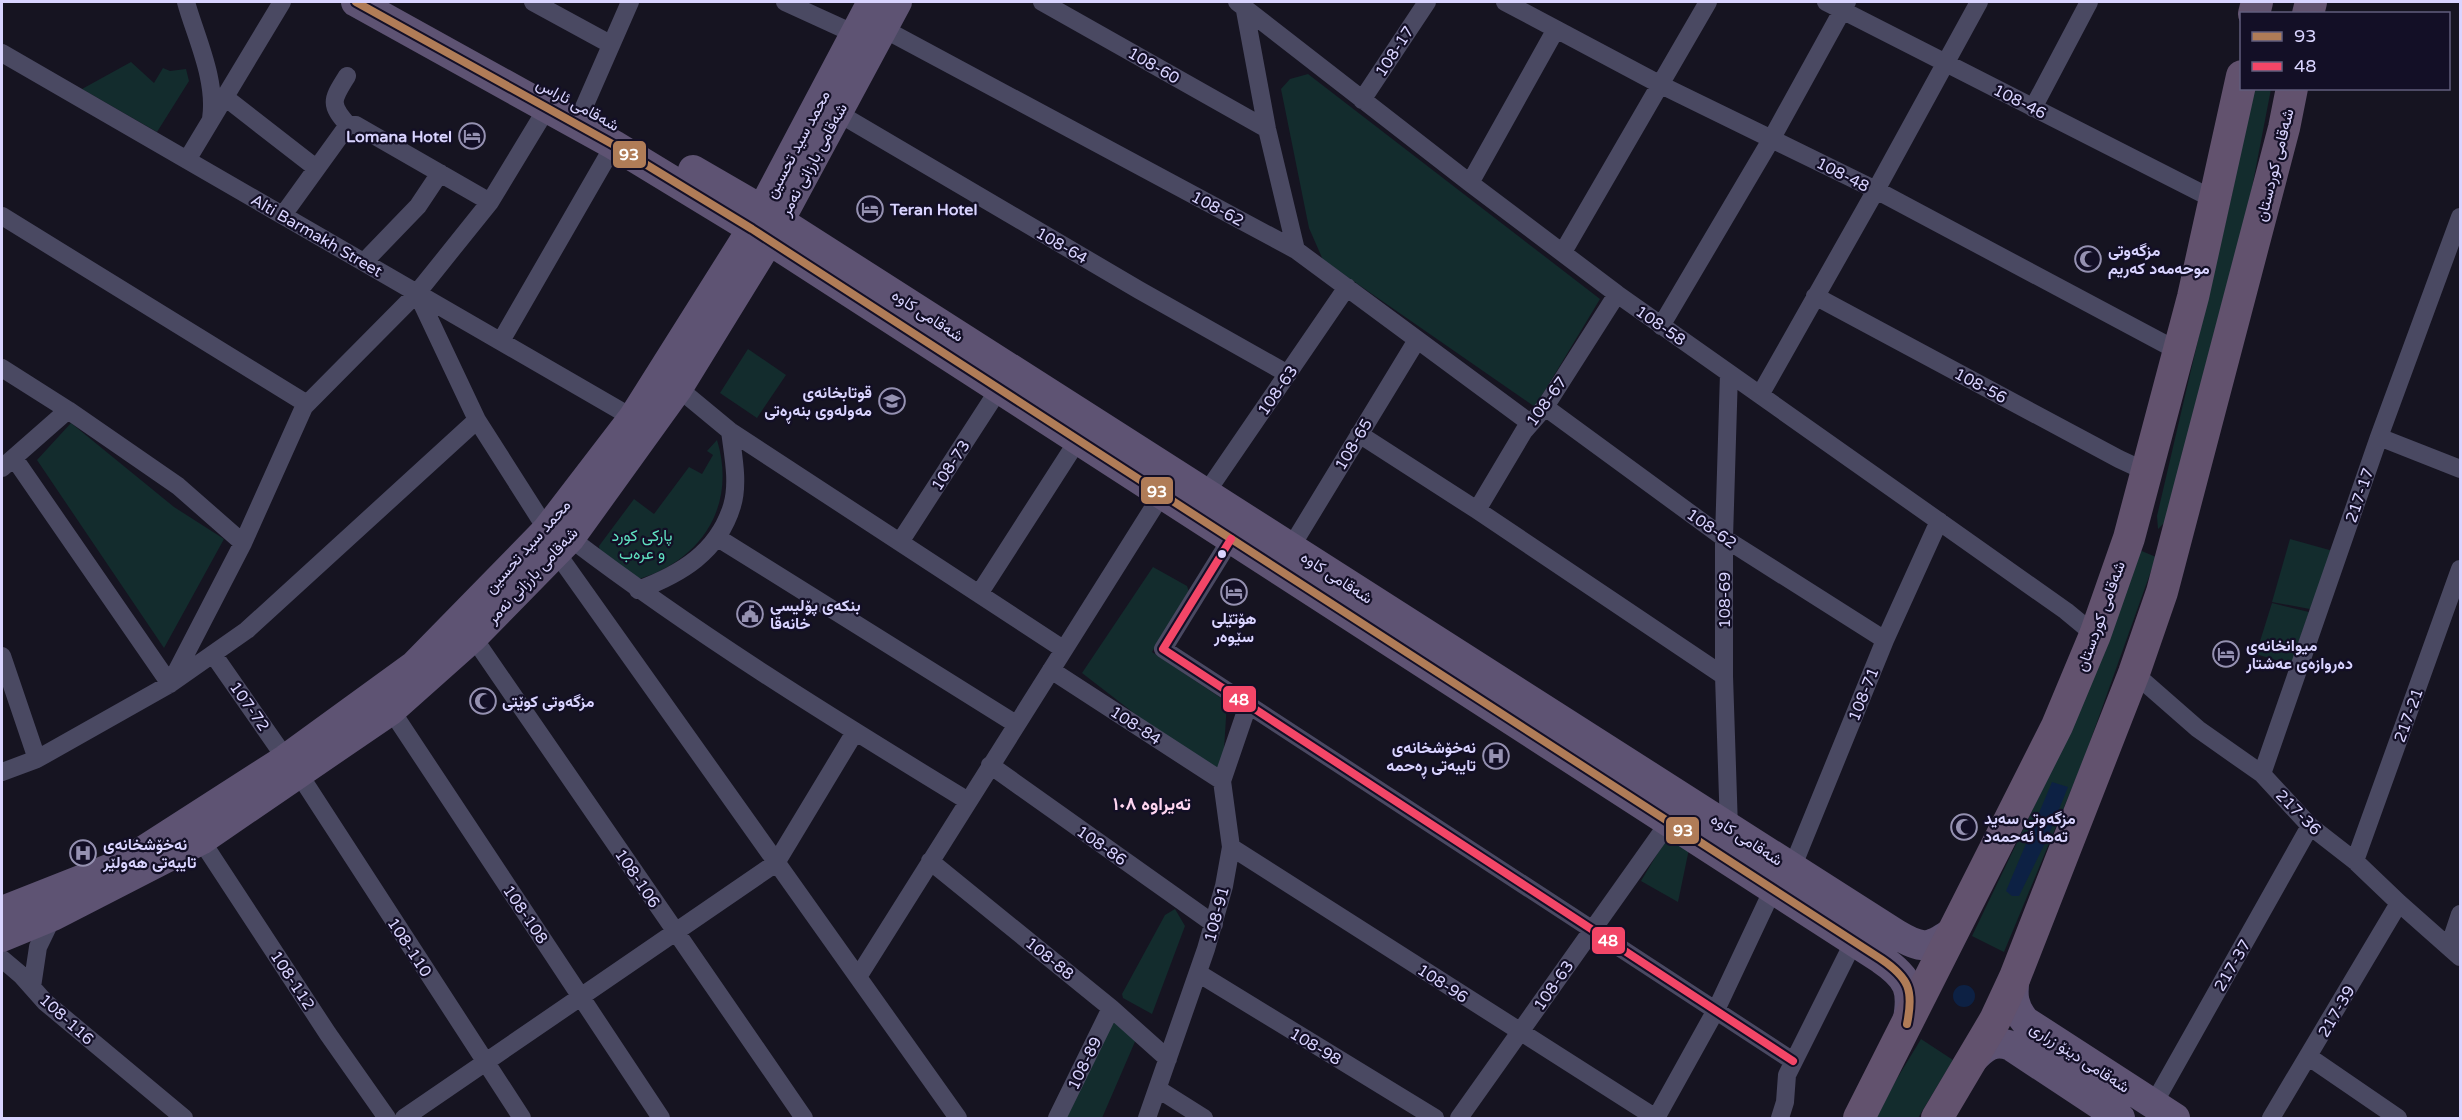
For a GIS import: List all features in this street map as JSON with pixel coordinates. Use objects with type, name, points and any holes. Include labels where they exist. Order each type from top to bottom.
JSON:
[{"type":"highway","name":"شەقامی کوردستان","points":[[1859,1119],[2057,726],[2096,635],[2129,538],[2147,472],[2215,200],[2240,81]]},
{"type":"highway","name":"شەقامی کوردستان","points":[[1937,1119],[1995,1020],[2015,977],[2134,673],[2162,592],[2284,128],[2292,90]]},
{"type":"highway","points":[[2129,538],[2173,550]]},
{"type":"main road","name":"شەقامی ئاراس","points":[[356,2],[614,145],[766,225]]},
{"type":"main road","name":"شەقامی ئاراس","points":[[392,2],[584,107],[766,225]]},
{"type":"main road","name":"محمد سید تحسین","points":[[2,911],[123,863],[292,766],[414,666],[558,540],[633,418],[766,225],[872,2]]},
{"type":"main road","name":"شەقامی بارزانی نەمر","points":[[2,937],[52,916],[201,840],[292,766],[391,710],[473,637],[558,540],[678,388],[766,225],[838,113],[897,2]]},
{"type":"main road","name":"شەقامی کاوە","points":[[766,225],[1019,392],[1206,493],[1729,828],[1854,941],[1896,946]]},
{"type":"main road","name":"شەقامی کاوە","points":[[1019,392],[1078,440],[1669,822],[1782,878],[1896,946]]},
{"type":"main road","points":[[1896,946],[1935,945],[1954,931]]},
{"type":"main road","name":"شەقامی کاوە","points":[[1896,946],[1898,970],[1906,981],[1910,994],[1907,1024]]},
{"type":"main road","name":"شەقامی دینۆ زراری","points":[[2015,977],[2012,992],[2018,1013],[2025,1021],[2033,1043],[2120,1119]]},
{"type":"main road","name":"شەقامی دینۆ زراری","points":[[1972,1060],[1983,1048],[2001,1042],[2033,1043],[2164,1112]]},
{"type":"street","points":[[186,2],[210,83],[213,104],[211,119]]},
{"type":"street","points":[[187,160],[282,2]]},
{"type":"street","points":[[533,2],[610,44]]},
{"type":"street","points":[[584,107],[630,2]]},
{"type":"street","points":[[786,2],[855,34]]},
{"type":"street","name":"108-60","points":[[1042,2],[1267,129]]},
{"type":"street","name":"108-17","points":[[1362,100],[1427,2]]},
{"type":"street","name":"108-48","points":[[1505,2],[1661,85],[1876,190],[2178,351]]},
{"type":"street","points":[[1563,252],[1708,2]]},
{"type":"street","points":[[1760,395],[1979,2]]},
{"type":"street","points":[[2033,108],[2089,2]]},
{"type":"street","points":[[1241,3],[1267,129],[1296,250]]},
{"type":"street","name":"108-58","points":[[1241,3],[1362,100],[1617,294],[2066,611],[2096,635]]},
{"type":"street","points":[[1661,326],[1772,138],[1838,4]]},
{"type":"street","name":"108-46","points":[[1838,4],[1945,63],[2215,200]]},
{"type":"street","points":[[1470,183],[1556,28]]},
{"type":"street","name":"108-62","points":[[884,29],[1296,250],[1530,423]]},
{"type":"street","name":"Alti Barmakh Street","points":[[2,53],[633,418]]},
{"type":"street","points":[[347,76],[334,97],[334,106],[348,125]]},
{"type":"street","points":[[226,98],[316,168]]},
{"type":"street","points":[[170,684],[243,543],[307,404],[417,293],[490,202],[547,108]]},
{"type":"street","name":"108-64","points":[[838,113],[1139,290],[1288,374]]},
{"type":"street","points":[[283,216],[348,125],[356,124],[490,202]]},
{"type":"street","points":[[501,341],[614,145]]},
{"type":"street","points":[[364,262],[418,206],[440,173]]},
{"type":"street","points":[[2,216],[307,404]]},
{"type":"street","name":"217-17","points":[[2262,774],[2379,437],[2459,224]]},
{"type":"street","name":"108-63","points":[[1206,493],[1347,287]]},
{"type":"street","points":[[417,293],[477,420],[776,863],[958,1119]]},
{"type":"street","name":"108-67","points":[[1478,510],[1530,423],[1545,407],[1617,294]]},
{"type":"street","name":"108-56","points":[[1815,296],[2118,459],[2147,472]]},
{"type":"street","name":"108-65","points":[[1291,547],[1417,340]]},
{"type":"street","points":[[2,368],[68,410],[178,486],[243,543]]},
{"type":"street","name":"108-69","points":[[1729,373],[1724,538],[1724,676],[1729,828]]},
{"type":"street","points":[[678,388],[730,431],[1063,649]]},
{"type":"street","name":"108-73","points":[[900,542],[1019,392]]},
{"type":"street","name":"108-62","points":[[1545,407],[1724,538],[1885,640]]},
{"type":"street","points":[[68,410],[8,463],[170,684]]},
{"type":"street","points":[[2,772],[37,759],[170,684],[247,630],[477,420]]},
{"type":"street","points":[[638,590],[667,579],[695,562],[718,538],[732,505],[735,472],[730,431]]},
{"type":"street","points":[[1359,434],[1478,510],[1724,676]]},
{"type":"street","points":[[2379,437],[2460,469]]},
{"type":"street","points":[[979,594],[1078,440]]},
{"type":"street","points":[[858,977],[1162,494]]},
{"type":"street","name":"108-71","points":[[1656,1119],[1716,1010],[1782,878],[1939,521]]},
{"type":"street","points":[[718,538],[1016,724]]},
{"type":"street","points":[[1232,539],[1163,649],[1793,1061]]},
{"type":"street","points":[[558,540],[855,732],[968,801]]},
{"type":"street","name":"217-21","points":[[2355,861],[2460,569]]},
{"type":"street","name":"108-106","points":[[473,637],[804,1119]]},
{"type":"street","name":"107-72","points":[[213,654],[292,766]]},
{"type":"street","points":[[2,656],[37,759]]},
{"type":"street","name":"108-84","points":[[1050,670],[1222,780]]},
{"type":"street","name":"217-36","points":[[2134,673],[2199,729],[2262,774],[2310,826],[2355,861],[2455,952]]},
{"type":"street","name":"108-91","points":[[1147,1119],[1214,924],[1231,848],[1222,780],[1248,705]]},
{"type":"street","name":"108-108","points":[[391,710],[661,1119]]},
{"type":"street","points":[[404,1119],[776,863],[855,732]]},
{"type":"street","name":"108-86","points":[[990,765],[1214,924]]},
{"type":"street","name":"108-110","points":[[292,766],[522,1119]]},
{"type":"street","name":"108-63","points":[[1459,1119],[1669,822]]},
{"type":"street","name":"217-37","points":[[2164,1112],[2310,826]]},
{"type":"street","name":"108-112","points":[[201,840],[328,1034],[387,1119]]},
{"type":"street","name":"108-96","points":[[1231,848],[1656,1119]]},
{"type":"street","name":"108-88","points":[[930,861],[1111,1008],[1168,1059]]},
{"type":"street","name":"217-39","points":[[2271,1119],[2399,903]]},
{"type":"street","points":[[2455,952],[2460,914]]},
{"type":"street","name":"108-116","points":[[32,987],[38,947],[52,916]]},
{"type":"street","points":[[1780,1119],[1785,1102],[1787,1075],[1854,941]]},
{"type":"street","name":"108-116","points":[[2,958],[45,1002],[184,1119]]},
{"type":"street","name":"108-98","points":[[1198,973],[1435,1119]]},
{"type":"street","name":"108-89","points":[[1057,1119],[1111,1008]]},
{"type":"street","points":[[2309,1057],[2398,1119]]},
{"type":"street","points":[[1158,1089],[1204,1119]]},
{"type":"green space","points":[[131,62],[154,83],[163,68],[170,71],[186,69],[189,81],[157,132],[82,89]]},
{"type":"green space","points":[[1308,74],[1600,299],[1535,407],[1323,260],[1309,228],[1281,89],[1290,79]]},
{"type":"green space","points":[[2252,90],[2271,90],[2250,198],[2204,371],[2178,496],[2167,520],[2158,529],[2157,516],[2232,194]]},
{"type":"green space","points":[[748,349],[786,375],[757,418],[720,393]]},
{"type":"green space","points":[[71,423],[174,507],[224,539],[164,648],[37,460]]},
{"type":"green space","name":"پاركی كورد و عرەب","points":[[717,440],[722,464],[722,486],[718,508],[697,544],[681,558],[639,579],[600,555],[599,546],[634,499],[654,514],[689,467],[702,474],[713,455],[707,451]]},
{"type":"green space","points":[[2290,539],[2333,551],[2310,609],[2272,602]]},
{"type":"green space","points":[[2137,549],[2156,557],[2082,764],[2004,952],[1972,936],[2058,757]]},
{"type":"green space","points":[[1153,567],[1187,586],[1189,592],[1152,652],[1227,702],[1222,781],[1082,673]]},
{"type":"green space","points":[[2272,603],[2309,612],[2291,665],[2256,654]]},
{"type":"green space","points":[[1668,836],[1689,849],[1678,902],[1641,881]]},
{"type":"green space","points":[[1175,909],[1185,926],[1152,1014],[1123,998],[1122,994],[1165,915]]},
{"type":"green space","points":[[1114,1018],[1137,1037],[1102,1118],[1065,1118]]},
{"type":"green space","points":[[1921,1039],[1953,1060],[1918,1118],[1873,1118]]},
{"type":"water","points":[[2052,782],[2068,787],[2047,839],[2019,896],[2012,896],[2006,891]]},
{"type":"water","points":[[1960,985],[1968,985],[1975,992],[1975,1000],[1968,1007],[1960,1007],[1953,1000],[1953,992]]},
{"type":"transit line","name":"93","points":[[356,2],[614,145],[752,229],[1881,959],[1898,972],[1907,986],[1910,1002],[1907,1024]]},
{"type":"transit line","name":"48","points":[[1231,539],[1163,649],[1793,1061]]},
{"type":"place","name":"Lomana Hotel","points":[[472,136]]},
{"type":"place","name":"Teran Hotel","points":[[870,209]]},
{"type":"place","name":"مزگەوتی موحەمەد کەریم","points":[[2088,259]]},
{"type":"place","name":"قوتابخانەی مەولەوی بنەڕەتی","points":[[892,401]]},
{"type":"place","name":"هۆتێلی سێوەر","points":[[1234,592]]},
{"type":"place","name":"بنکەی پۆلیسی خانەقا","points":[[750,614]]},
{"type":"place","name":"میوانخانەی دەروازەی عەشتار","points":[[2226,654]]},
{"type":"place","name":"مزگەوتی کوێتی","points":[[483,701]]},
{"type":"place","name":"نەخۆشخانەی تایبەتی ڕەحمە","points":[[1496,756]]},
{"type":"place","name":"مزگەوتی سەید تەها ئەحمەد","points":[[1964,827]]},
{"type":"place","name":"نەخۆشخانەی تایبەتی هەولێر","points":[[83,853]]},
{"type":"district","name":"تەیراوە ١٠٨","points":[[1152,804]]}]
